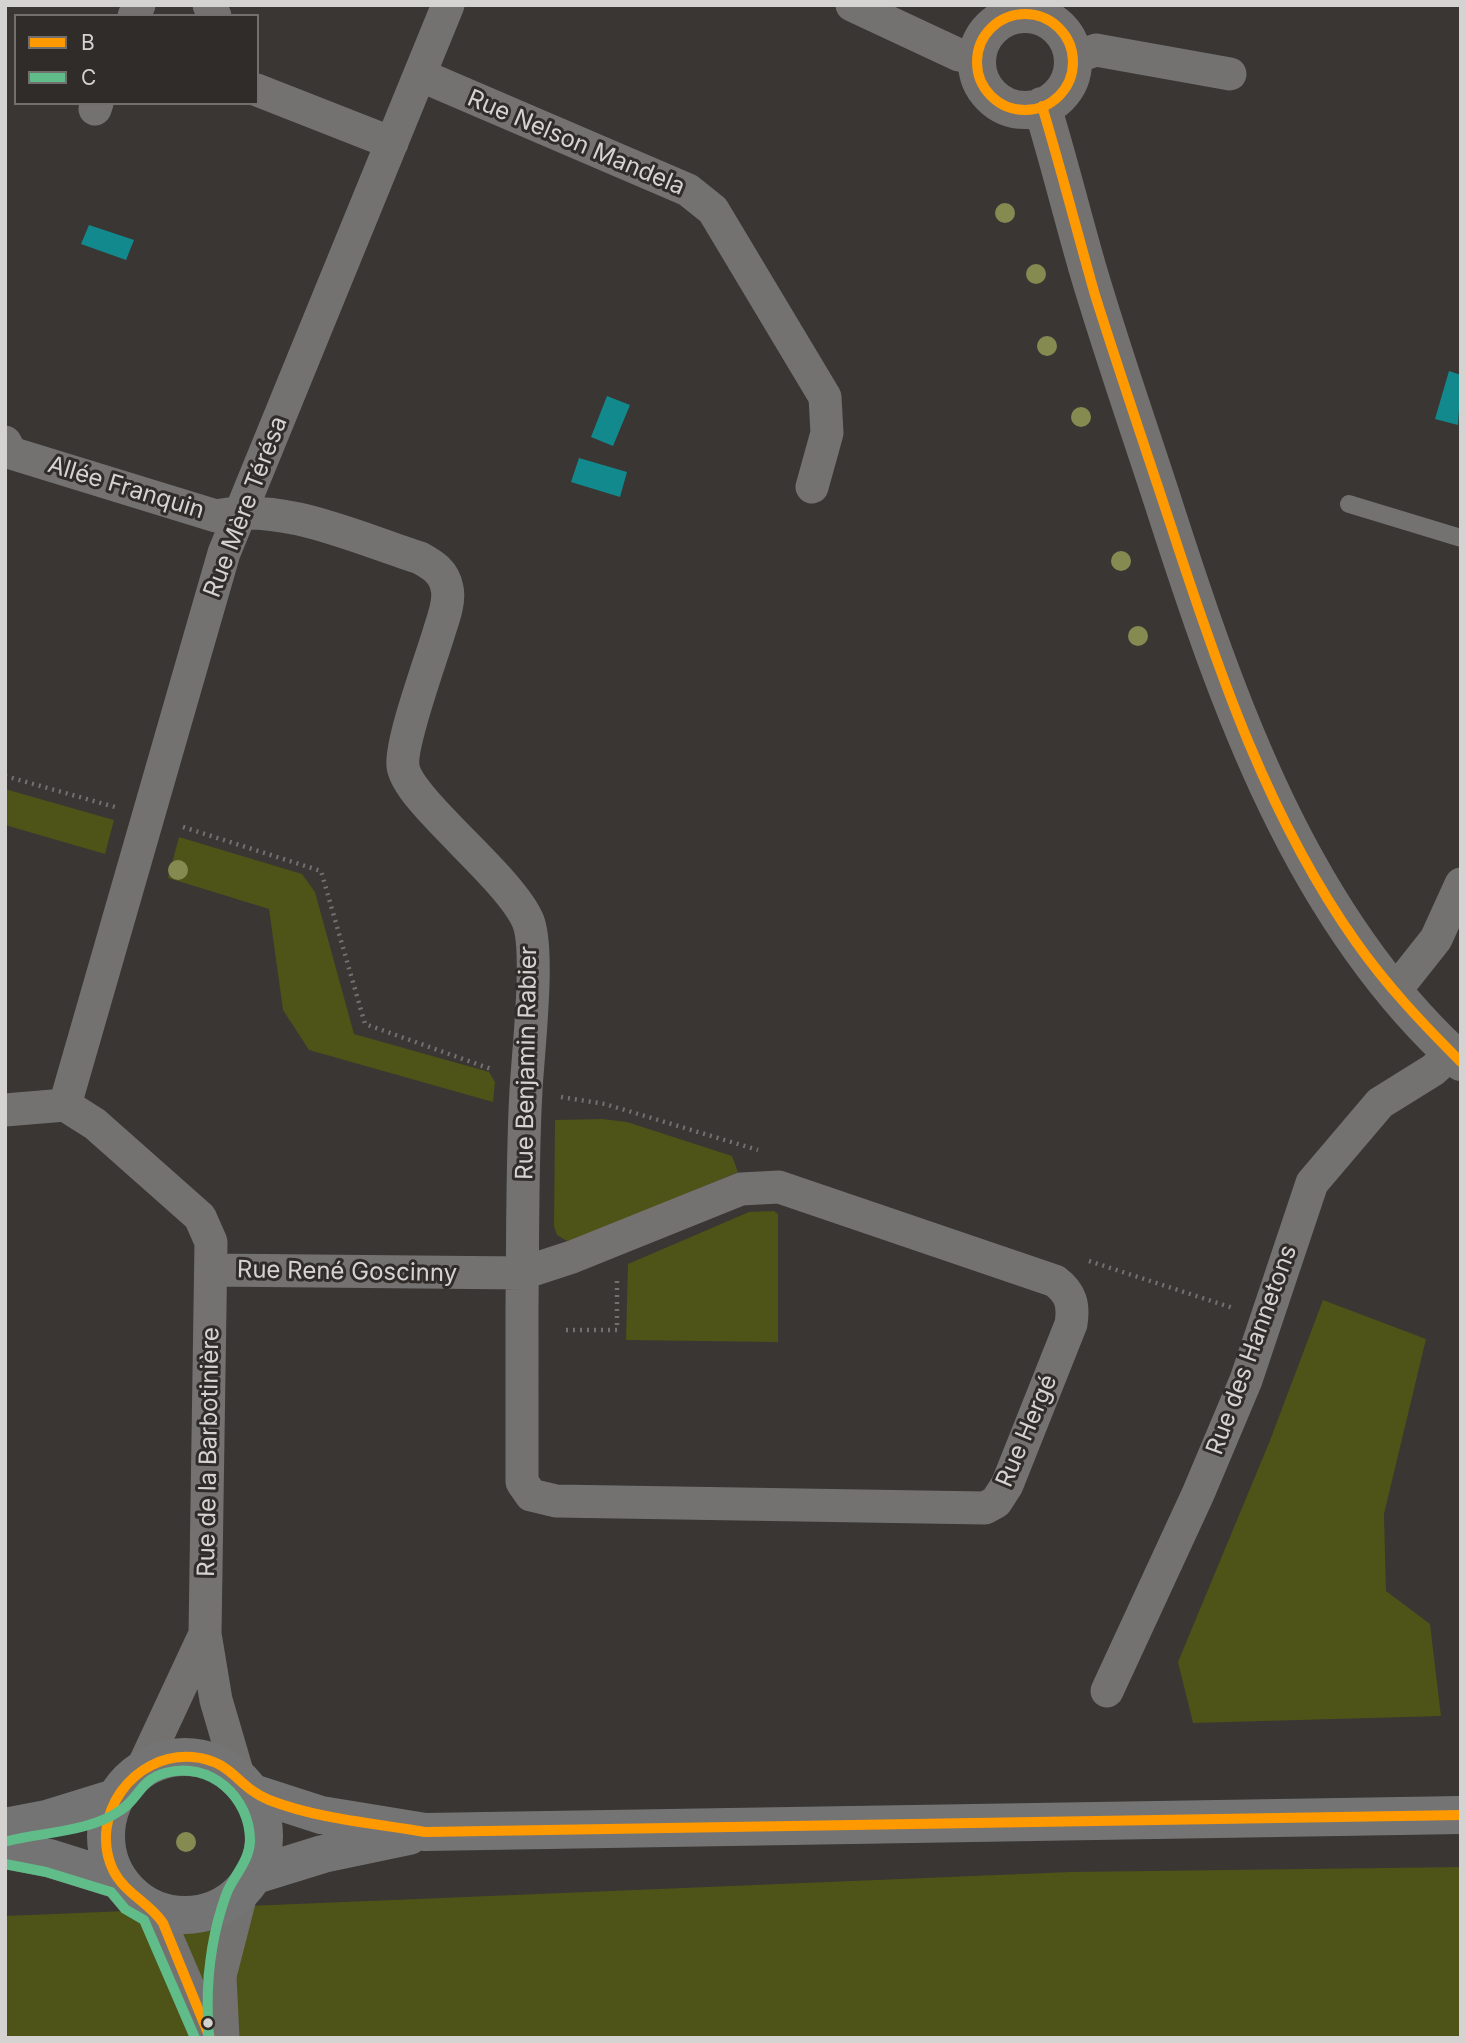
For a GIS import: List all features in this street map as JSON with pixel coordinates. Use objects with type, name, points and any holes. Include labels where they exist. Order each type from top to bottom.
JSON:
[{"type":"main road","points":[[1032,10],[1060,30],[1069,43],[1073,58],[1065,88],[1055,99],[1042,106],[1015,109],[991,96],[983,85],[977,59],[981,43],[995,25],[1032,10]]},
{"type":"main road","points":[[1042,106],[1088,270],[1212,654],[1276,806],[1346,924],[1394,992],[1420,1025],[1456,1058]]},
{"type":"main road","points":[[425,1832],[323,1854],[248,1884],[222,1907],[200,1915],[177,1915],[155,1910],[134,1898],[119,1881],[109,1861],[106,1840],[107,1818],[115,1798],[126,1782],[142,1769],[165,1758],[191,1756],[216,1762],[245,1784],[321,1815],[425,1832],[1461,1815]]},
{"type":"main road","points":[[245,1784],[264,1819],[264,1847],[248,1884]]},
{"type":"main road","points":[[5,1827],[47,1819],[115,1798]]},
{"type":"main road","points":[[5,1850],[49,1858],[119,1881]]},
{"type":"street","name":"Rue Mère Térésa","points":[[65,1105],[224,553],[448,5]]},
{"type":"street","points":[[852,5],[959,55],[977,59]]},
{"type":"street","points":[[1073,58],[1096,51],[1230,74]]},
{"type":"street","name":"Rue Nelson Mandela","points":[[420,75],[688,190],[706,204],[825,397],[827,433],[812,487]]},
{"type":"street","points":[[259,91],[392,143]]},
{"type":"street","name":"Allée Franquin","points":[[7,450],[216,516],[241,511]]},
{"type":"street","name":"Rue Benjamin Rabier","points":[[241,511],[281,514],[420,558],[438,567],[448,588],[445,613],[406,743],[402,768],[415,790],[515,896],[529,924],[533,956],[526,1094],[523,1273]]},
{"type":"street","points":[[1394,992],[1436,939],[1461,884]]},
{"type":"street","name":"Rue des Hannetons","points":[[1107,1691],[1198,1494],[1245,1380],[1312,1183],[1380,1102],[1456,1058]]},
{"type":"street","points":[[5,1110],[65,1105]]},
{"type":"street","name":"Rue René Goscinny","points":[[65,1105],[95,1124],[200,1217],[211,1242],[211,1270],[523,1273]]},
{"type":"street","name":"Rue Hergé","points":[[779,1187],[1055,1281],[1070,1297],[1073,1310],[1071,1324],[1007,1485],[996,1502],[985,1508],[556,1502],[531,1495],[522,1482],[523,1273],[572,1257],[741,1189],[779,1187]]},
{"type":"street","name":"Rue de la Barbotinière","points":[[211,1270],[205,1634],[216,1700],[245,1784]]},
{"type":"street","name":"Rue de la Barbotinière","points":[[142,1769],[205,1634]]},
{"type":"street","points":[[223,2038],[220,1976],[248,1884]]},
{"type":"street","points":[[155,1910],[210,2038]]},
{"type":"lane","points":[[1349,504],[1461,538]]},
{"type":"path","points":[[5,776],[122,809]]},
{"type":"path","points":[[183,827],[321,871],[365,1024],[493,1070]]},
{"type":"path","points":[[566,1330],[617,1330],[617,1265]]},
{"type":"green space","points":[[5,789],[114,820],[105,854],[5,825]]},
{"type":"green space","points":[[179,837],[302,874],[315,892],[354,1034],[489,1072],[495,1082],[493,1102],[309,1050],[283,1010],[269,909],[168,878]]},
{"type":"green space","points":[[602,1119],[627,1122],[732,1156],[738,1172],[578,1240],[567,1241],[557,1235],[554,1226],[555,1120]]},
{"type":"green space","points":[[774,1211],[778,1214],[778,1342],[626,1340],[628,1264],[749,1212]]},
{"type":"green space","points":[[1323,1300],[1426,1339],[1384,1514],[1386,1591],[1430,1624],[1441,1716],[1193,1723],[1178,1662],[1269,1443]]},
{"type":"green space","points":[[1461,1867],[1461,2038],[5,2038],[5,1916],[1070,1872]]},
{"type":"water","points":[[89,225],[134,240],[126,260],[81,244]]},
{"type":"water","points":[[1449,371],[1461,375],[1458,425],[1435,419]]},
{"type":"water","points":[[607,396],[630,405],[613,446],[591,437]]},
{"type":"water","points":[[579,458],[627,472],[620,497],[571,482]]},
{"type":"transit line","name":"B","points":[[1025,14],[1043,18],[1059,28],[1069,44],[1073,62],[1069,80],[1059,96],[1043,106],[1025,110],[1007,106],[991,96],[981,80],[977,62],[981,44],[991,28],[1007,18],[1025,14]]},
{"type":"transit line","name":"B","points":[[1042,106],[1114,354],[1209,638],[1249,744],[1297,846],[1356,942],[1406,1004],[1461,1062]]},
{"type":"transit line","name":"B","points":[[210,2038],[163,1923],[118,1878],[107,1849],[106,1829],[111,1809],[121,1792],[134,1777],[151,1765],[171,1758],[192,1757],[216,1763],[258,1795],[288,1806],[326,1816],[425,1832],[1461,1815]]},
{"type":"transit line","name":"C","points":[[8,1841],[81,1827],[109,1817],[127,1805],[150,1780],[165,1773],[182,1770],[197,1772],[225,1786],[243,1811],[250,1842],[244,1863],[226,1895],[212,1948],[208,1984],[209,2038]]},
{"type":"transit line","name":"C","points":[[5,1864],[46,1872],[111,1892],[125,1909],[144,1920],[195,2038]]}]
